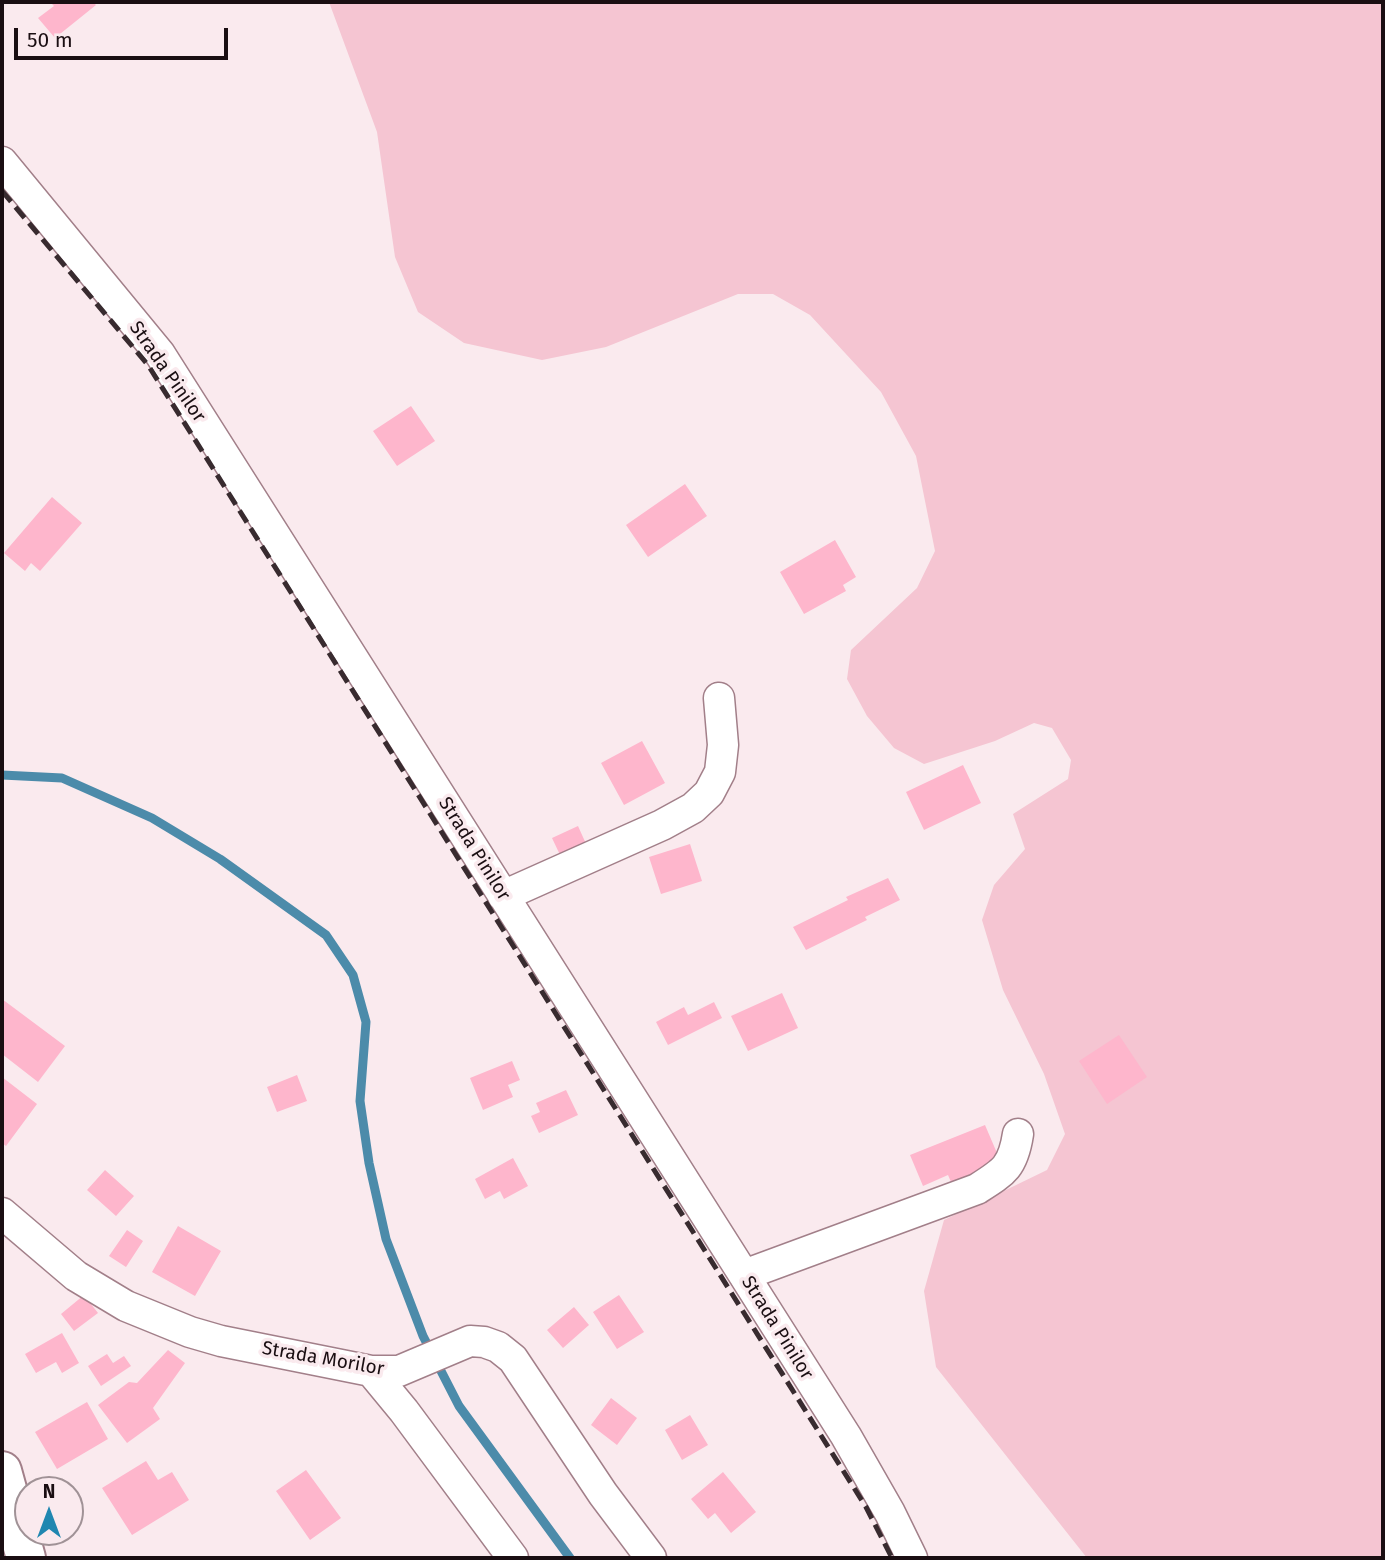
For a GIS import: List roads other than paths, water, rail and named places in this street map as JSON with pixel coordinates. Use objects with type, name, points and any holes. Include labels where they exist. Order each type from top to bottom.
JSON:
[{"type":"main road","points":[[2,1471],[26,1558]]},
{"type":"street","name":"Strada Pinilor","points":[[2,162],[160,354],[846,1437],[890,1513],[912,1558]]},
{"type":"street","points":[[503,896],[694,808],[709,793],[720,772],[723,745],[719,698]]},
{"type":"street","points":[[744,1275],[977,1189],[1004,1172],[1015,1154],[1018,1134]]},
{"type":"street","name":"Strada Morilor","points":[[2,1213],[76,1276],[126,1306],[190,1332],[221,1341],[385,1371],[470,1341],[498,1347],[513,1359],[603,1494],[651,1558]]},
{"type":"street","points":[[385,1371],[404,1411],[513,1558]]},
{"type":"waterway","points":[[2,775],[62,778],[152,818],[220,859],[326,935],[353,975],[366,1022],[360,1101],[369,1163],[386,1239],[423,1336],[459,1406],[570,1558]]},
{"type":"railway","points":[[2,191],[148,365],[866,1507],[892,1558]]}]
